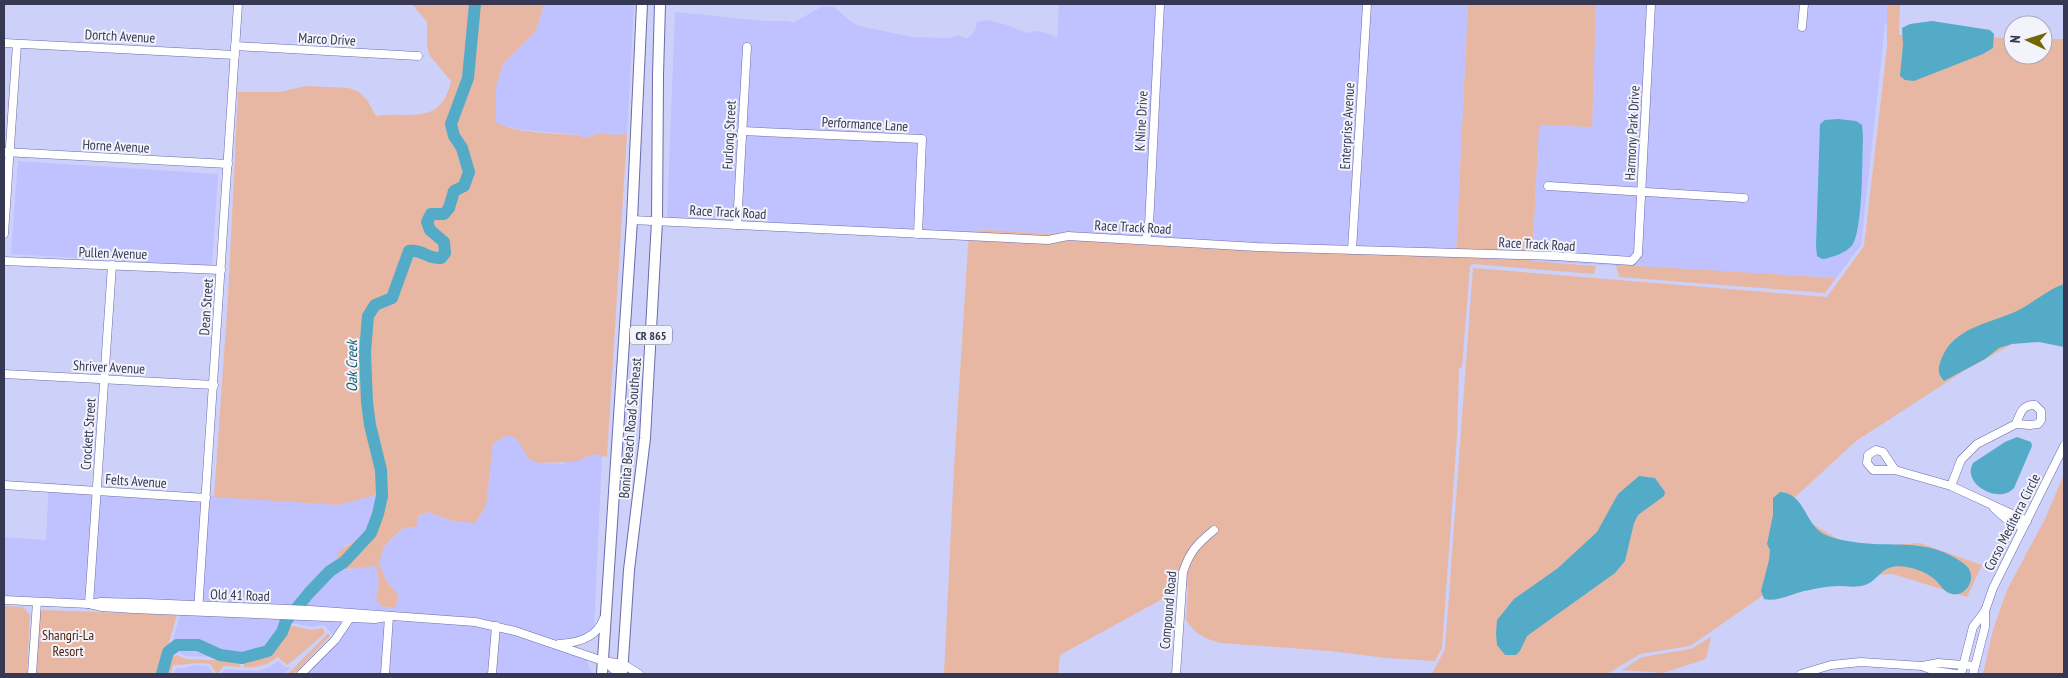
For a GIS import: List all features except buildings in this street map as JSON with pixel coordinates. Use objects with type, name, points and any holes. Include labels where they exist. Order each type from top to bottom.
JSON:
[{"type":"main road","name":"Bonita Beach Road Southeast","points":[[602,674],[632,220],[642,4]]},
{"type":"main road","name":"Bonita Beach Road Southeast","points":[[621,671],[645,438],[658,221],[660,4]]},
{"type":"street","name":"Dean Street","points":[[198,608],[238,4]]},
{"type":"street","name":"K Nine Drive","points":[[1146,239],[1160,4]]},
{"type":"street","name":"Enterprise Avenue","points":[[1352,250],[1366,4]]},
{"type":"street","name":"Harmony Park Drive","points":[[1632,261],[1638,254],[1651,4]]},
{"type":"street","points":[[1802,27],[1804,4]]},
{"type":"street","name":"Dortch Avenue","points":[[4,43],[235,55]]},
{"type":"street","points":[[4,234],[7,152],[17,44]]},
{"type":"street","name":"Marco Drive","points":[[235,46],[418,56]]},
{"type":"street","name":"Furlong Street","points":[[737,225],[746,46]]},
{"type":"street","name":"Performance Lane","points":[[742,131],[922,139],[918,234]]},
{"type":"street","name":"Horne Avenue","points":[[7,152],[228,164]]},
{"type":"street","points":[[1548,186],[1744,198]]},
{"type":"street","name":"Race Track Road","points":[[632,220],[1048,240],[1068,236],[1257,246],[1555,256],[1632,261]]},
{"type":"street","name":"Pullen Avenue","points":[[4,261],[221,270]]},
{"type":"street","name":"Crockett Street","points":[[89,604],[112,266]]},
{"type":"street","name":"Shriver Avenue","points":[[4,374],[214,385]]},
{"type":"street","points":[[1951,486],[1957,467],[1968,451],[1977,444],[2016,424]]},
{"type":"street","name":"Corso Mediterra Circle","points":[[1974,670],[1985,627],[1985,611],[1993,588],[2064,446]]},
{"type":"street","points":[[1895,470],[1951,486],[1991,504],[2025,524]]},
{"type":"street","name":"Felts Avenue","points":[[4,485],[206,498]]},
{"type":"street","name":"Compound Road","points":[[1176,674],[1183,572],[1187,559],[1196,544],[1214,530]]},
{"type":"street","name":"Old 41 Road","points":[[4,600],[89,604],[101,602],[274,612],[377,614],[389,617],[454,621],[496,626],[603,661],[621,671],[639,674]]},
{"type":"street","points":[[32,674],[37,602]]},
{"type":"street","points":[[556,645],[574,643],[594,634],[603,621],[607,602]]},
{"type":"street","name":"Corso Mediterra Circle","points":[[1961,674],[1973,627],[1978,617],[1985,611]]},
{"type":"street","name":"Old 41 Road","points":[[310,613],[375,620],[389,617]]},
{"type":"street","points":[[385,674],[389,617]]},
{"type":"street","points":[[301,674],[335,640],[350,618]]},
{"type":"street","points":[[492,674],[496,626]]},
{"type":"street","points":[[1801,674],[1831,665],[1861,662],[1922,666],[1938,663],[1963,665],[1974,670]]},
{"type":"street","points":[[1922,666],[1935,671],[1956,674]]},
{"type":"shaded area","points":[[544,4],[634,4],[627,134],[613,135],[601,133],[584,138],[579,135],[502,126],[496,122],[496,87],[503,64],[536,31]]},
{"type":"shaded area","points":[[1059,4],[1468,4],[1456,256],[1360,253],[988,230],[969,231],[968,238],[667,218],[675,12],[763,21],[789,21],[793,23],[823,6],[834,7],[859,26],[912,37],[948,38],[958,35],[967,39],[975,31],[977,22],[987,20],[1007,25],[1026,33],[1037,31],[1057,38]]},
{"type":"shaded area","points":[[1596,4],[1893,4],[1891,21],[1885,25],[1861,245],[1836,278],[1532,261],[1539,125],[1592,127]]},
{"type":"shaded area","points":[[1932,21],[1990,30],[1994,34],[1993,48],[1983,54],[1914,81],[1905,80],[1900,76],[1903,44],[1902,28],[1910,24]]},
{"type":"shaded area","points":[[1825,120],[1856,121],[1862,125],[1862,176],[1859,222],[1851,247],[1839,254],[1822,259],[1817,256],[1816,246],[1820,124]]},
{"type":"shaded area","points":[[18,161],[218,174],[212,266],[11,254]]},
{"type":"shaded area","points":[[2064,284],[2064,347],[2039,342],[2012,344],[1999,348],[1985,359],[1944,381],[1940,376],[1940,363],[1947,349],[1963,333],[2017,311]]},
{"type":"shaded area","points":[[508,435],[517,439],[538,463],[562,464],[594,454],[602,456],[594,628],[582,637],[556,641],[497,622],[389,613],[377,610],[146,599],[101,598],[87,600],[4,596],[4,537],[46,540],[49,483],[339,505],[376,495],[379,506],[376,524],[368,534],[344,546],[348,570],[376,566],[379,581],[376,599],[399,596],[386,580],[379,563],[384,547],[402,529],[417,526],[418,516],[428,512],[456,522],[486,506],[493,443]]},
{"type":"shaded area","points":[[2017,437],[2031,442],[2032,446],[2014,488],[2007,493],[2000,494],[1983,490],[1972,478],[1973,463],[2005,442]]},
{"type":"shaded area","points":[[1639,476],[1655,478],[1665,492],[1664,496],[1638,515],[1634,523],[1625,561],[1615,573],[1527,636],[1516,655],[1505,655],[1497,645],[1497,620],[1514,599],[1558,568],[1597,532],[1618,494]]},
{"type":"shaded area","points":[[1780,492],[1787,493],[1798,501],[1813,525],[1830,537],[1867,544],[1919,546],[1945,552],[1969,569],[1971,579],[1969,586],[1963,592],[1953,594],[1947,592],[1924,572],[1900,566],[1886,569],[1872,582],[1862,586],[1825,587],[1779,599],[1764,599],[1761,591],[1769,560],[1770,550],[1767,544],[1773,515],[1773,498]]},
{"type":"shaded area","points":[[180,614],[374,623],[392,621],[475,626],[514,634],[586,659],[591,674],[298,674],[334,636],[324,625],[312,627],[286,622],[270,647],[245,657],[241,661],[237,658],[186,656],[177,652],[169,654]]},
{"type":"shaded area","points":[[278,661],[285,667],[291,667],[283,674],[221,674],[225,669],[258,671],[270,667]]},
{"type":"shaded area","points":[[196,665],[208,666],[213,674],[174,674],[176,668]]},
{"type":"green space","points":[[412,4],[544,4],[536,31],[503,64],[496,87],[496,122],[503,126],[524,131],[579,135],[584,138],[601,133],[613,135],[627,134],[607,457],[594,454],[574,462],[538,463],[528,458],[517,439],[508,435],[493,443],[486,506],[475,523],[456,522],[428,512],[418,516],[417,526],[402,529],[384,547],[379,563],[386,580],[399,596],[395,608],[381,606],[376,599],[379,581],[376,566],[353,569],[339,568],[337,554],[375,526],[379,508],[376,495],[339,505],[214,497],[228,298],[238,92],[280,92],[306,86],[349,88],[359,92],[367,100],[376,116],[412,115],[432,111],[440,105],[446,96],[451,81],[430,56],[427,46],[427,22]]},
{"type":"green space","points":[[1468,4],[1596,4],[1592,127],[1539,125],[1532,261],[1596,266],[1594,274],[1473,264],[1470,266],[1462,367],[1459,368],[1457,436],[1442,648],[1435,661],[1221,643],[1205,638],[1189,625],[1186,620],[1188,585],[1060,655],[1058,674],[944,674],[954,468],[969,231],[988,230],[1360,253],[1456,256]]},
{"type":"green space","points":[[1887,4],[1900,4],[1899,35],[2003,38],[2003,65],[2053,65],[2053,39],[2064,39],[2064,342],[2019,340],[1964,371],[1856,441],[1792,500],[1804,519],[1853,548],[1920,543],[1982,565],[1967,597],[1893,574],[1787,579],[1690,646],[1640,654],[1607,674],[1432,674],[1445,649],[1473,268],[1827,297],[1864,246],[1887,47]]},
{"type":"green space","points":[[1616,265],[1836,278],[1825,293],[1619,277]]},
{"type":"green space","points":[[2064,474],[2064,674],[1983,674],[1993,630],[2007,590],[2045,519]]},
{"type":"green space","points":[[4,606],[23,607],[30,615],[27,674],[4,674]]},
{"type":"green space","name":"Shangri-La Resort","points":[[42,610],[177,615],[160,674],[34,674],[38,615]]},
{"type":"green space","points":[[288,625],[312,630],[322,628],[325,633],[287,665],[278,657],[262,665],[244,667],[243,663],[246,660],[273,650]]},
{"type":"green space","points":[[328,633],[330,636],[294,674],[288,674]]},
{"type":"green space","points":[[1711,637],[1706,659],[1663,673],[1622,670],[1642,657],[1691,649]]},
{"type":"green space","points":[[177,655],[186,659],[237,661],[241,667],[224,666],[217,674],[210,664],[173,665],[171,674],[165,674],[170,657]]},
{"type":"waterway","name":"Oak Creek","points":[[162,674],[168,652],[177,645],[198,645],[220,655],[242,658],[268,651],[282,632],[286,621],[309,593],[330,571],[344,562],[371,533],[382,496],[381,470],[370,425],[367,402],[365,352],[368,316],[375,305],[392,298],[409,251],[418,251],[436,258],[441,258],[445,253],[444,242],[430,230],[427,222],[431,214],[444,214],[449,208],[454,191],[464,186],[469,172],[462,148],[454,136],[451,124],[468,78],[475,4]]}]
